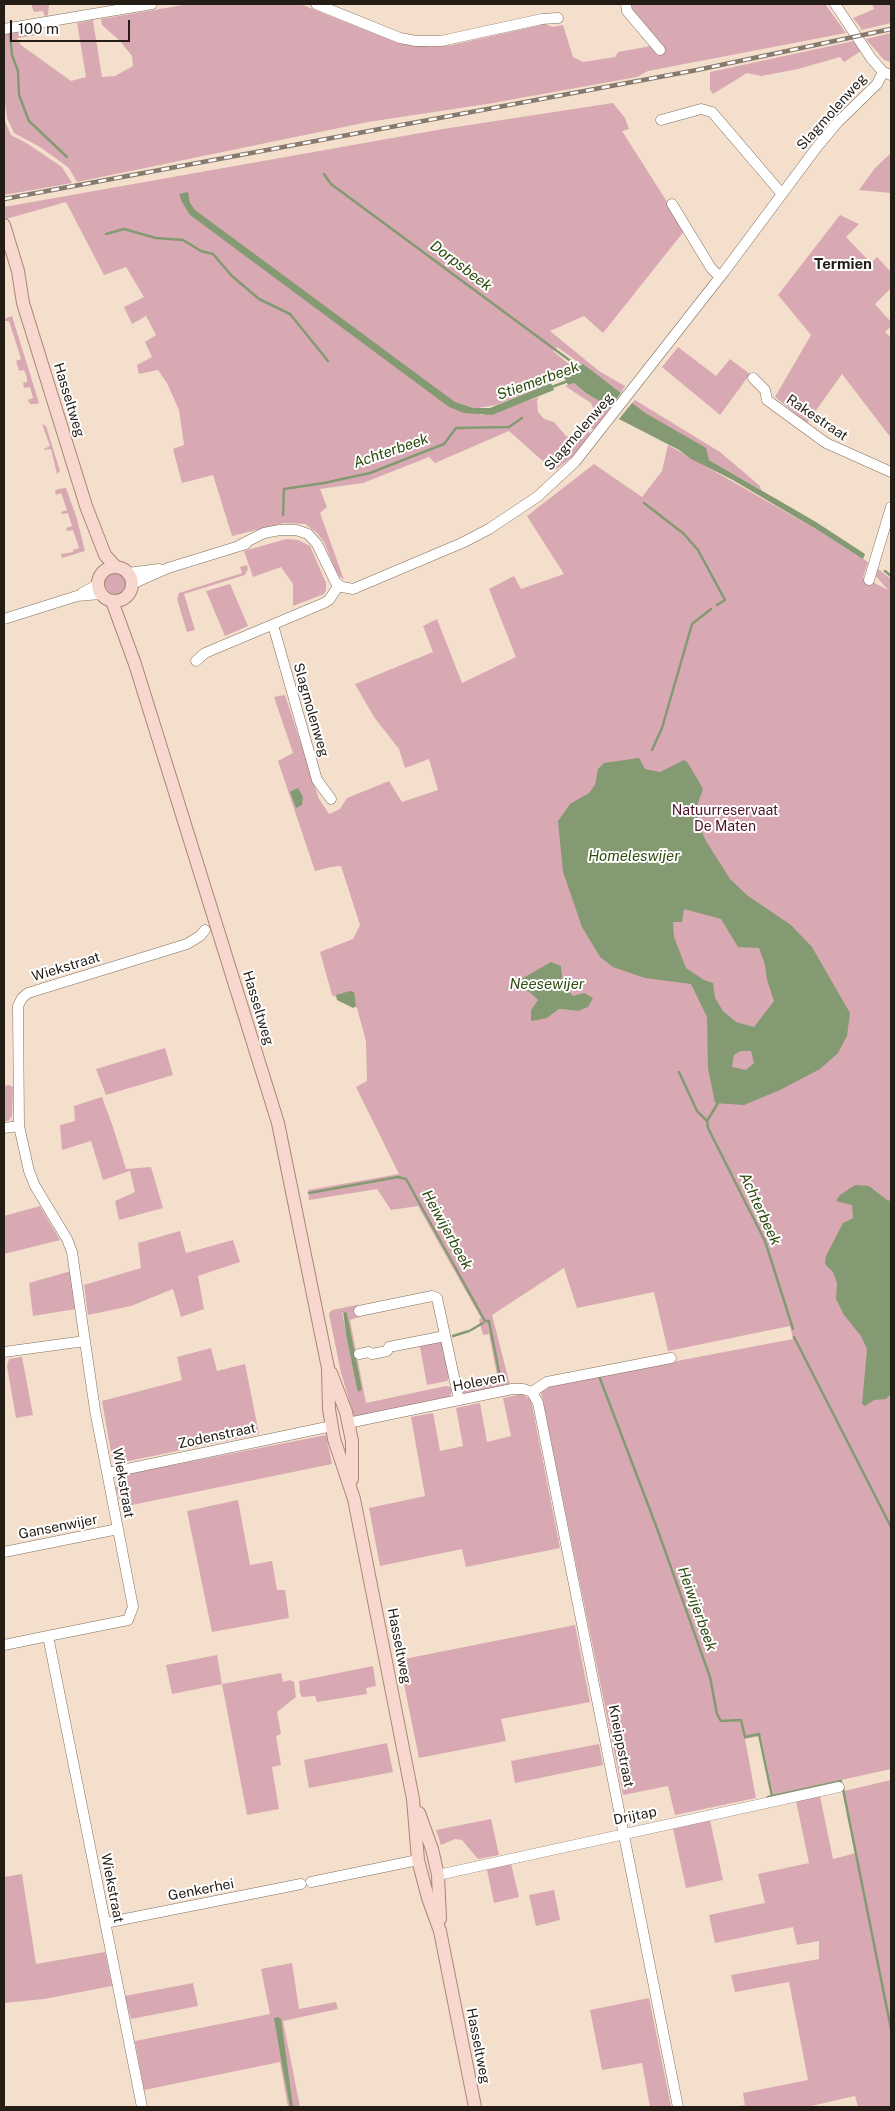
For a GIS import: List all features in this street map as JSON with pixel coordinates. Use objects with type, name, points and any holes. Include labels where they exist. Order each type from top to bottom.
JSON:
[{"type":"main road","name":"Hasseltweg","points":[[4,225],[18,271],[23,303],[86,506],[105,555],[130,578]]},
{"type":"main road","name":"Hasseltweg","points":[[4,246],[17,293],[23,303]]},
{"type":"main road","name":"Hasseltweg","points":[[86,506],[92,538],[102,572]]},
{"type":"main road","points":[[115,566],[102,572],[99,589],[118,600],[131,590],[130,578]]},
{"type":"main road","name":"Hasseltweg","points":[[118,600],[121,630],[135,664],[278,1123],[328,1368],[329,1409],[334,1439],[354,1499],[414,1799],[418,1860],[422,1879],[440,1931],[475,2107]]},
{"type":"main road","name":"Hasseltweg","points":[[328,1368],[344,1406],[352,1441],[354,1499]]},
{"type":"main road","points":[[332,1426],[334,1420],[338,1417],[344,1418],[348,1423]]},
{"type":"main road","name":"Hasseltweg","points":[[414,1799],[434,1855],[438,1875],[440,1931]]},
{"type":"main road","points":[[418,1860],[425,1853],[434,1855]]},
{"type":"main road","points":[[422,1879],[432,1882],[438,1875]]},
{"type":"street","points":[[4,29],[151,4]]},
{"type":"street","points":[[316,4],[400,38],[416,41],[441,41],[542,19],[558,18]]},
{"type":"street","points":[[626,4],[627,11],[660,50]]},
{"type":"street","points":[[835,4],[871,58],[887,74]]},
{"type":"street","name":"Slagmolenweg","points":[[339,586],[353,589],[362,587],[462,544],[506,519],[538,497],[559,478],[576,462],[615,413],[832,129],[887,74]]},
{"type":"street","points":[[661,120],[701,109],[712,112],[782,194]]},
{"type":"street","points":[[672,204],[711,268],[720,277]]},
{"type":"street","name":"Rakestraat","points":[[753,378],[767,388],[767,400],[826,443],[891,472]]},
{"type":"street","points":[[869,580],[891,507]]},
{"type":"street","points":[[130,578],[168,568],[240,544],[264,533],[280,530],[296,530],[308,534],[317,544],[328,570],[339,586],[329,600],[205,653],[196,661]]},
{"type":"street","points":[[4,619],[99,589]]},
{"type":"street","name":"Slagmolenweg","points":[[274,625],[317,780],[331,800]]},
{"type":"street","name":"Wiekstraat","points":[[142,2107],[48,1636],[128,1620],[133,1607],[85,1341],[72,1252],[67,1239],[35,1186],[29,1170],[19,1126],[18,1006],[22,998],[28,993],[187,944],[200,936],[205,930]]},
{"type":"street","points":[[4,1128],[19,1126]]},
{"type":"street","points":[[359,1311],[432,1296],[437,1298],[459,1400]]},
{"type":"street","points":[[359,1354],[388,1351],[389,1347],[445,1336]]},
{"type":"street","points":[[4,1352],[85,1341]]},
{"type":"street","points":[[532,1392],[547,1382],[671,1358]]},
{"type":"street","name":"Holeven","points":[[348,1423],[512,1389],[523,1388],[532,1392]]},
{"type":"street","name":"Kneippstraat","points":[[532,1392],[538,1404],[678,2107]]},
{"type":"street","name":"Zodenstraat","points":[[108,1473],[332,1426]]},
{"type":"street","name":"Gansenwijer","points":[[4,1552],[118,1529]]},
{"type":"street","points":[[4,1644],[48,1636]]},
{"type":"street","name":"Drijtap","points":[[438,1875],[624,1832],[838,1787]]},
{"type":"street","name":"Genkerhei","points":[[105,1923],[418,1860]]},
{"type":"green space","points":[[31,4],[49,4],[48,15],[45,17],[43,11],[34,12]]},
{"type":"green space","points":[[189,4],[300,4],[393,41],[431,47],[452,45],[541,25],[541,23],[553,27],[563,25],[573,57],[583,62],[615,57],[618,52],[651,46],[633,14],[631,4],[825,4],[846,33],[648,71],[637,77],[487,104],[368,122],[77,182],[69,168],[40,147],[14,133],[7,118],[4,94],[4,33],[37,29],[37,35],[17,38],[21,45],[71,81],[86,77],[77,23],[93,20],[102,77],[115,76],[133,66],[132,56],[120,41],[102,25],[101,19]]},
{"type":"green space","points":[[872,4],[891,4],[891,23],[861,30],[853,18],[874,9]]},
{"type":"green space","points":[[891,33],[891,62],[884,60],[866,39]]},
{"type":"green space","points":[[854,41],[861,51],[844,62],[840,57],[798,69],[761,76],[747,73],[713,94],[710,90],[710,72]]},
{"type":"green space","points":[[613,103],[625,118],[629,129],[622,131],[685,230],[603,333],[584,316],[550,331],[599,371],[625,386],[621,393],[557,347],[553,351],[575,369],[575,373],[496,405],[478,408],[480,415],[499,411],[539,397],[537,401],[538,412],[544,419],[554,422],[566,436],[577,440],[583,438],[588,431],[591,434],[576,454],[554,471],[509,431],[435,463],[429,457],[363,483],[320,489],[327,507],[320,513],[344,580],[337,574],[324,542],[317,533],[305,524],[284,523],[232,536],[213,475],[182,483],[173,449],[184,445],[179,410],[167,383],[158,370],[139,374],[137,365],[152,357],[145,342],[156,335],[146,316],[132,324],[124,307],[144,297],[126,267],[104,275],[66,202],[6,219],[4,213],[4,207],[443,129]]},
{"type":"green space","points":[[4,119],[11,135],[62,167],[72,183],[4,195]]},
{"type":"green space","points":[[891,153],[891,193],[859,190],[875,168]]},
{"type":"green space","points":[[840,215],[859,224],[846,237],[871,263],[877,257],[891,272],[891,288],[875,304],[891,322],[891,326],[885,332],[891,338],[891,438],[842,374],[807,423],[775,397],[811,335],[778,295]]},
{"type":"green space","points":[[12,316],[39,403],[36,404],[30,404],[28,400],[33,398],[30,387],[24,388],[23,383],[27,382],[27,377],[24,370],[19,371],[16,361],[21,359],[9,321],[4,321],[4,319]]},
{"type":"green space","points":[[678,347],[716,376],[730,359],[750,374],[720,415],[662,367]]},
{"type":"green space","points":[[574,383],[610,408],[594,430],[591,428],[596,420],[591,403],[565,386]]},
{"type":"green space","points":[[635,400],[720,452],[760,486],[761,490],[709,460],[632,403]]},
{"type":"green space","points":[[42,424],[46,426],[60,471],[57,474],[51,449],[44,450],[50,446]]},
{"type":"green space","name":"Natuurreservaat De Maten","points":[[668,445],[816,529],[868,562],[863,577],[888,590],[876,576],[878,569],[891,579],[891,1769],[773,1795],[761,1736],[745,1739],[756,1798],[675,1815],[668,1786],[623,1795],[540,1387],[793,1339],[790,1326],[668,1351],[654,1292],[577,1308],[564,1268],[492,1315],[510,1385],[463,1395],[460,1392],[460,1383],[497,1375],[489,1334],[483,1335],[479,1320],[481,1318],[418,1206],[391,1210],[377,1189],[309,1200],[308,1190],[399,1174],[356,1087],[367,1081],[366,1041],[357,1008],[332,995],[320,952],[353,939],[360,925],[341,866],[315,871],[278,761],[293,753],[274,697],[285,695],[319,799],[329,814],[340,809],[347,798],[389,781],[402,802],[438,790],[429,759],[405,768],[399,749],[374,717],[355,684],[433,652],[423,626],[437,619],[462,683],[516,657],[489,589],[514,576],[521,589],[564,574],[527,516],[594,464],[642,497],[662,471]],"holes":[[[561,966],[563,983],[573,996],[578,1011],[559,1009],[547,1018],[539,1001],[528,991],[508,987],[528,976]]]},
{"type":"green space","points":[[66,488],[77,519],[85,551],[62,558],[61,554],[73,552],[73,550],[79,548],[73,530],[67,531],[66,528],[72,526],[68,513],[62,514],[61,512],[67,510],[61,493],[56,495],[55,491]]},
{"type":"green space","points":[[286,539],[298,540],[310,546],[326,583],[324,594],[293,606],[293,584],[281,567],[253,577],[244,551]]},
{"type":"green space","points":[[247,565],[248,569],[245,575],[184,594],[195,630],[187,632],[177,599],[179,593],[242,573],[240,567]]},
{"type":"green space","points":[[116,572],[124,575],[127,583],[124,591],[116,594],[108,591],[105,583],[108,575]]},
{"type":"green space","points":[[230,584],[248,626],[225,636],[206,591]]},
{"type":"green space","points":[[165,1048],[173,1075],[106,1095],[96,1069]]},
{"type":"green space","points":[[9,1085],[13,1087],[12,1116],[8,1121],[4,1121],[4,1086]]},
{"type":"green space","points":[[102,1097],[126,1169],[151,1167],[163,1208],[119,1220],[115,1201],[135,1192],[130,1171],[103,1180],[91,1141],[62,1150],[60,1125],[75,1121],[74,1106]]},
{"type":"green space","points":[[40,1206],[60,1240],[4,1254],[4,1216]]},
{"type":"green space","points":[[180,1231],[186,1253],[233,1240],[240,1262],[198,1276],[204,1309],[181,1317],[173,1289],[131,1306],[88,1315],[84,1285],[141,1268],[138,1243]]},
{"type":"green space","points":[[71,1271],[76,1309],[33,1316],[29,1283]]},
{"type":"green space","points":[[357,1305],[359,1317],[350,1320],[366,1403],[446,1386],[452,1390],[450,1397],[359,1417],[354,1416],[341,1373],[329,1314],[332,1310]],"holes":[[[342,1312],[347,1313],[362,1389],[357,1389]]]},
{"type":"green space","points":[[424,1342],[443,1343],[450,1376],[447,1381],[427,1385],[420,1347]]},
{"type":"green space","points":[[211,1348],[217,1371],[245,1364],[259,1434],[124,1462],[112,1458],[102,1401],[182,1380],[177,1357]]},
{"type":"green space","points":[[22,1357],[33,1415],[16,1418],[7,1366],[9,1359]]},
{"type":"green space","points":[[522,1394],[531,1400],[560,1548],[466,1567],[462,1549],[380,1566],[369,1508],[425,1496],[411,1417],[433,1413],[440,1451],[463,1446],[456,1408],[480,1403],[487,1442],[511,1436],[503,1398]]},
{"type":"green space","points":[[326,1435],[332,1464],[122,1507],[116,1488],[118,1479],[122,1475]]},
{"type":"green space","points":[[238,1500],[250,1565],[272,1561],[277,1590],[285,1590],[289,1618],[212,1632],[187,1511]]},
{"type":"green space","points":[[575,1625],[590,1702],[501,1719],[506,1741],[419,1758],[399,1660]]},
{"type":"green space","points":[[217,1655],[222,1684],[172,1694],[166,1665]]},
{"type":"green space","points":[[373,1666],[376,1686],[366,1688],[367,1694],[317,1702],[315,1696],[302,1697],[300,1693],[299,1681]]},
{"type":"green space","points":[[281,1673],[283,1682],[290,1680],[294,1682],[296,1697],[277,1712],[281,1734],[276,1736],[281,1765],[272,1767],[279,1809],[247,1815],[222,1684]]},
{"type":"green space","points":[[387,1743],[393,1772],[309,1788],[304,1760]]},
{"type":"green space","points":[[599,1744],[603,1765],[515,1783],[511,1761]]},
{"type":"green space","points":[[891,1780],[891,2107],[858,2107],[855,2096],[807,2107],[732,2107],[745,2105],[743,2093],[808,2080],[789,1982],[735,1992],[731,1975],[819,1959],[819,1941],[797,1945],[793,1927],[715,1943],[709,1915],[765,1903],[758,1874],[809,1863],[796,1801],[820,1796],[833,1859],[856,1853],[844,1791]]},
{"type":"green space","points":[[491,1819],[499,1855],[478,1859],[462,1840],[455,1839],[441,1845],[436,1830]]},
{"type":"green space","points":[[710,1820],[723,1880],[686,1888],[673,1829]]},
{"type":"green space","points":[[511,1864],[519,1897],[494,1903],[487,1870]]},
{"type":"green space","points":[[22,1874],[36,1964],[105,1952],[112,1986],[44,1999],[4,2003],[4,1877]]},
{"type":"green space","points":[[554,1890],[560,1920],[536,1926],[529,1895]]},
{"type":"green space","points":[[292,1963],[299,2009],[336,2002],[338,2009],[283,2021],[300,2107],[288,2107],[280,2062],[144,2090],[135,2041],[270,2014],[261,1969]]},
{"type":"green space","points":[[193,1983],[198,2006],[131,2019],[125,1996]]},
{"type":"green space","points":[[649,1998],[671,2106],[666,2107],[650,2107],[642,2063],[602,2070],[590,2010]]},
{"type":"water","points":[[188,192],[190,203],[195,210],[455,402],[473,408],[490,408],[551,383],[554,390],[492,415],[464,413],[449,407],[190,215],[179,194]]},
{"type":"water","points":[[583,364],[621,393],[610,408],[574,383],[568,385],[564,377],[575,373],[575,369]]},
{"type":"water","points":[[632,403],[647,414],[706,448],[709,460],[816,522],[865,554],[863,559],[731,479],[619,419]]},
{"type":"water","name":"Homeleswijer","points":[[639,758],[645,769],[660,772],[684,760],[688,763],[703,789],[698,803],[697,821],[706,841],[730,879],[748,896],[791,925],[812,947],[850,1013],[847,1036],[838,1053],[820,1069],[780,1090],[744,1105],[715,1103],[708,1068],[707,1017],[691,984],[645,978],[613,967],[600,957],[582,927],[563,872],[558,821],[570,804],[589,793],[595,785],[598,769],[604,763]],"holes":[[[684,909],[721,919],[738,947],[759,948],[774,1001],[754,1027],[736,1022],[723,1011],[715,998],[713,983],[704,980],[686,968],[674,937],[673,922],[682,922]],[[741,1051],[751,1051],[754,1063],[746,1070],[732,1067],[734,1055]]]},
{"type":"water","points":[[298,788],[303,797],[302,805],[296,808],[290,792]]},
{"type":"water","name":"Neesewijer","points":[[551,962],[561,966],[563,983],[573,996],[584,993],[593,998],[588,1007],[578,1011],[559,1009],[547,1018],[531,1021],[531,1010],[538,1000],[528,991],[507,987]]},
{"type":"water","points":[[350,991],[354,992],[356,1006],[353,1008],[337,1000],[336,995]]},
{"type":"water","points":[[855,1185],[869,1186],[891,1201],[891,1394],[886,1399],[874,1400],[865,1406],[862,1404],[867,1349],[861,1336],[844,1315],[836,1299],[837,1283],[833,1272],[825,1264],[826,1256],[843,1223],[853,1218],[852,1205],[836,1201],[840,1195]]},
{"type":"water","points":[[343,1311],[347,1313],[362,1389],[359,1392],[346,1334]]},
{"type":"water","points":[[278,2017],[281,2019],[293,2107],[290,2107],[274,2018]]},
{"type":"waterway","name":"Achterbeek","points":[[10,34],[12,55],[18,71],[19,95],[29,121],[67,157]]},
{"type":"waterway","name":"Dorpsbeek","points":[[324,174],[331,184],[580,368]]},
{"type":"waterway","name":"Achterbeek","points":[[106,234],[124,229],[156,238],[183,240],[201,251],[213,254],[232,276],[259,299],[290,314],[328,361]]},
{"type":"waterway","name":"Stiemerbeek","points":[[549,388],[568,381]]},
{"type":"waterway","name":"Achterbeek","points":[[283,515],[284,489],[370,473],[444,444],[456,428],[509,427],[522,418]]},
{"type":"waterway","name":"Achterbeek","points":[[644,503],[684,534],[698,550],[725,600],[717,605]]},
{"type":"waterway","name":"Stiemerbeek","points":[[885,571],[891,576]]},
{"type":"waterway","points":[[652,750],[662,728],[692,624],[711,609]]},
{"type":"waterway","points":[[679,1072],[697,1111],[707,1121]]},
{"type":"waterway","name":"Achterbeek","points":[[718,1103],[707,1121],[708,1128],[765,1241],[793,1329]]},
{"type":"waterway","name":"Heiwijerbeek","points":[[309,1193],[398,1177],[406,1179],[485,1321],[489,1321],[501,1382]]},
{"type":"waterway","points":[[471,1330],[483,1323]]},
{"type":"waterway","points":[[453,1336],[469,1331]]},
{"type":"waterway","name":"Achterbeek","points":[[794,1337],[891,1527]]},
{"type":"waterway","name":"Heiwijerbeek","points":[[599,1376],[658,1531],[710,1677],[717,1714],[721,1721],[741,1720],[745,1737],[759,1734],[772,1796]]},
{"type":"waterway","name":"Heiwijerbeek","points":[[768,1797],[841,1781]]},
{"type":"waterway","name":"Heiwijerbeek","points":[[843,1789],[891,2029]]},
{"type":"railway","points":[[4,199],[697,70],[891,29]]},
{"type":"district","name":"Termien","points":[[843,264]]}]
